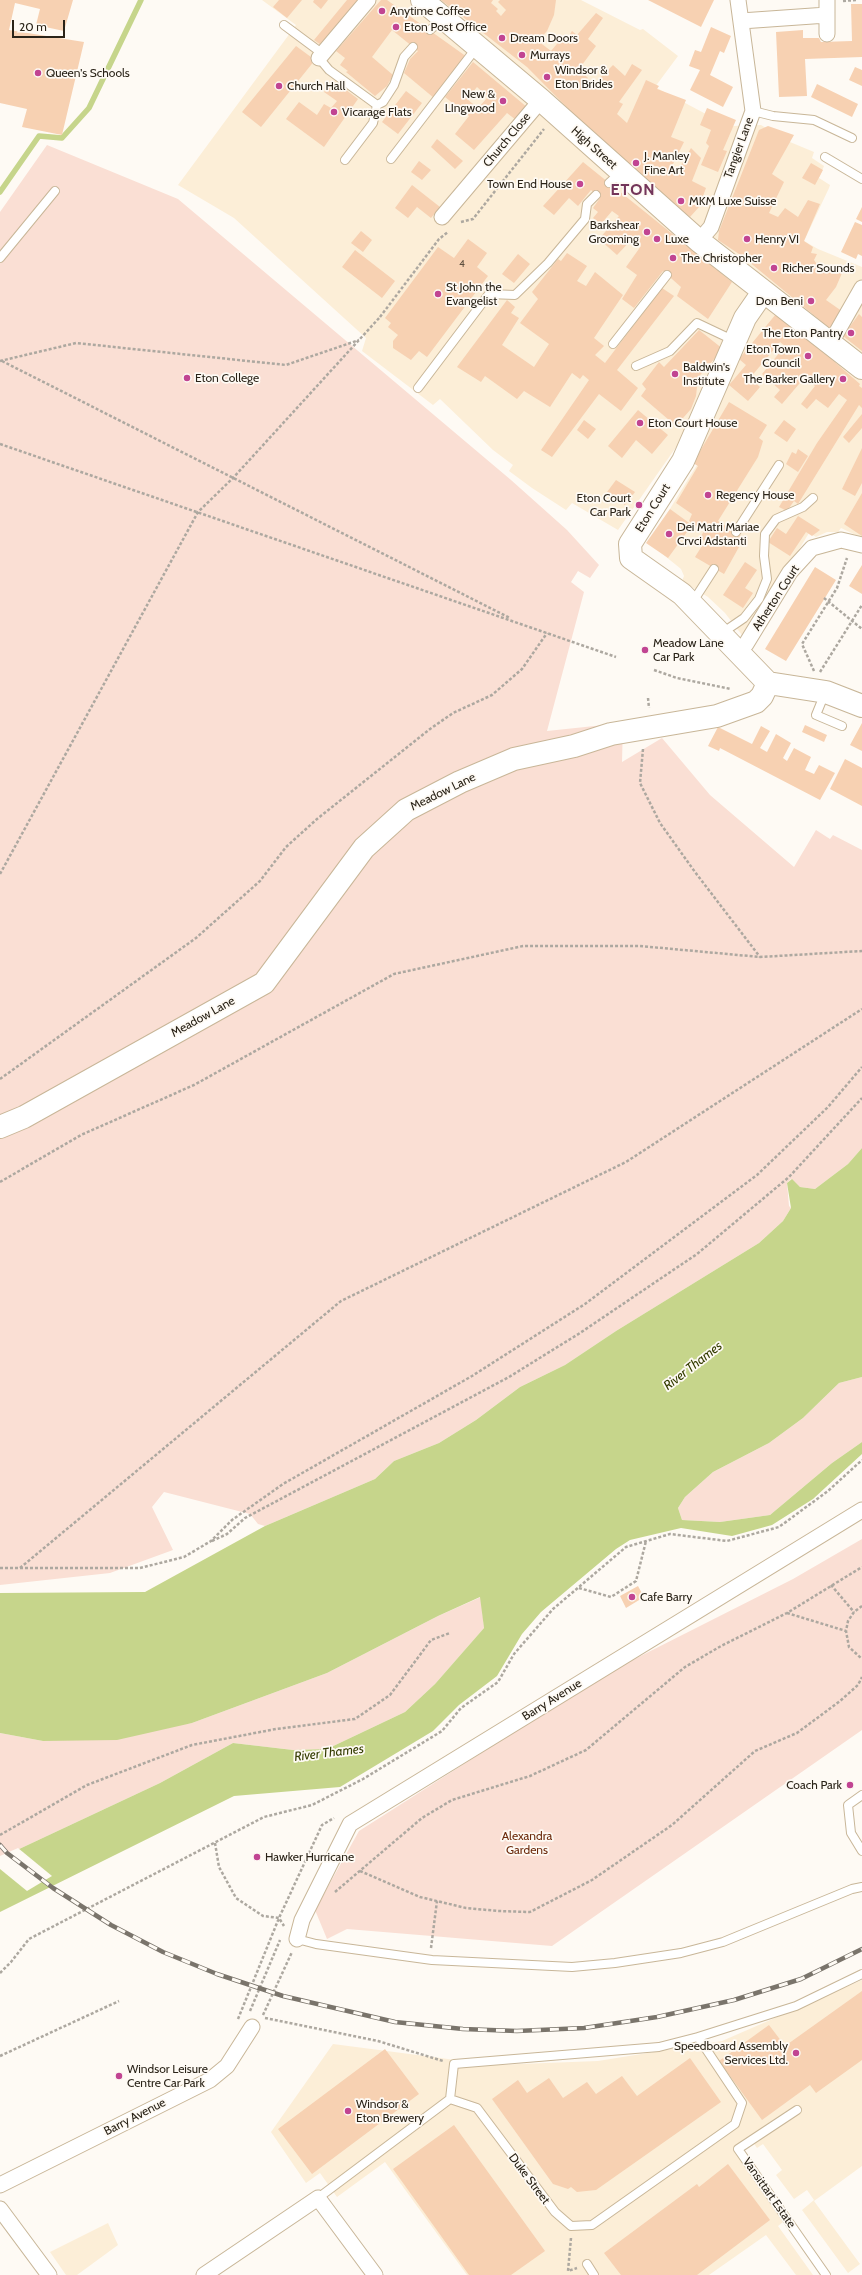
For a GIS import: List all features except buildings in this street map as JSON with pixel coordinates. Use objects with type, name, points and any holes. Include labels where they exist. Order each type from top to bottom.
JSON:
[{"type":"street","points":[[321,56],[368,0]]},
{"type":"street","name":"High Street","points":[[422,0],[437,24],[477,47],[548,108],[615,178],[692,240],[862,368]]},
{"type":"street","name":"Tangier Lane","points":[[692,240],[711,227],[753,111],[738,0]]},
{"type":"street","points":[[741,21],[827,7],[827,34]]},
{"type":"street","name":"Church Close","points":[[442,217],[548,108]]},
{"type":"street","points":[[830,344],[862,288]]},
{"type":"street","name":"Eton Court","points":[[763,292],[746,318],[735,341],[684,461],[630,544],[631,558],[682,594],[738,652],[765,689]]},
{"type":"street","name":"Atherton Court","points":[[738,652],[746,644],[790,572],[812,548],[841,540],[857,544]]},
{"type":"street","points":[[765,689],[826,692],[862,706]]},
{"type":"street","name":"Meadow Lane","points":[[0,1127],[24,1117],[264,983],[364,848],[406,810],[460,782],[514,759],[574,746],[612,734],[717,716],[756,702],[765,689]]},
{"type":"street","name":"Barry Avenue","points":[[297,1939],[302,1920],[350,1824],[862,1510]]},
{"type":"street","name":"Barry Avenue","points":[[0,2185],[210,2080],[227,2066],[241,2043],[257,2022]]},
{"type":"street","points":[[204,2275],[318,2198],[376,2275]]},
{"type":"street","points":[[0,2209],[49,2275]]},
{"type":"lane","points":[[284,25],[321,56],[329,70],[377,105]]},
{"type":"lane","points":[[377,105],[383,102],[394,85],[404,57],[413,47]]},
{"type":"lane","points":[[391,159],[477,47]]},
{"type":"lane","points":[[345,160],[373,123],[377,105]]},
{"type":"lane","points":[[753,111],[773,116],[814,120],[852,138]]},
{"type":"lane","points":[[825,157],[862,179]]},
{"type":"lane","points":[[0,258],[54,191]]},
{"type":"lane","points":[[418,388],[489,294],[515,295],[548,263],[585,218],[587,204],[596,195]]},
{"type":"lane","points":[[613,344],[668,275]]},
{"type":"lane","points":[[636,366],[670,351],[697,322],[735,341]]},
{"type":"lane","points":[[736,532],[779,465]]},
{"type":"lane","points":[[721,634],[744,618],[759,599],[767,579],[764,556],[765,534],[776,519],[804,507],[813,498]]},
{"type":"lane","points":[[692,604],[714,569]]},
{"type":"lane","points":[[826,692],[816,715],[842,726]]},
{"type":"lane","points":[[862,1795],[848,1805],[851,1833],[862,1851]]},
{"type":"lane","points":[[297,1939],[316,1944],[430,1960],[572,1967],[615,1963],[681,1953],[723,1942],[852,1889],[862,1887]]},
{"type":"lane","points":[[318,2198],[450,2098],[454,2064],[659,2047],[698,2037],[796,2006],[862,1974]]},
{"type":"lane","points":[[573,2226],[592,2224],[735,2124],[742,2103],[698,2037]]},
{"type":"lane","name":"Duke Street","points":[[450,2098],[477,2108],[555,2212],[573,2226]]},
{"type":"lane","name":"Vansittart Estate","points":[[797,2110],[738,2149],[826,2275]]},
{"type":"lane","points":[[586,2264],[594,2275]]},
{"type":"path","points":[[456,226],[462,221],[473,219],[548,108]]},
{"type":"path","points":[[1,360],[76,343],[286,364],[362,339],[439,239],[450,230]]},
{"type":"path","points":[[0,874],[198,512],[233,478],[380,317]]},
{"type":"path","points":[[1,360],[519,623]]},
{"type":"path","points":[[0,444],[616,657]]},
{"type":"path","points":[[857,544],[837,588],[802,644],[817,676],[854,622],[862,605]]},
{"type":"path","points":[[824,598],[862,629]]},
{"type":"path","points":[[0,1079],[196,938],[260,881],[286,847],[317,819],[430,729],[454,713],[492,695],[522,670],[547,633]]},
{"type":"path","points":[[654,670],[677,678],[765,689]]},
{"type":"path","points":[[648,698],[652,727],[642,752],[640,783],[660,823],[695,872],[760,957]]},
{"type":"path","points":[[0,1182],[81,1135],[194,1085],[394,974],[523,946],[640,946],[760,957],[862,952]]},
{"type":"path","points":[[20,1568],[341,1301],[626,1162],[862,1009]]},
{"type":"path","points":[[211,1541],[232,1520],[283,1484],[472,1376],[585,1304],[756,1175],[828,1107],[862,1067]]},
{"type":"path","points":[[0,1568],[140,1568],[184,1556],[227,1534],[245,1518],[509,1377],[580,1333],[697,1254],[789,1177],[862,1098]]},
{"type":"path","points":[[0,1973],[11,1962],[29,1939],[264,1817],[312,1805],[363,1779],[442,1731],[461,1708],[498,1682],[514,1654],[553,1609],[626,1547],[670,1534],[727,1541],[779,1527],[828,1492],[862,1460]]},
{"type":"path","points":[[578,1588],[610,1597],[636,1581],[646,1541]]},
{"type":"path","points":[[331,1896],[428,1814],[452,1800],[530,1776],[586,1750],[685,1667],[721,1646],[786,1614],[862,1567]]},
{"type":"path","points":[[831,1585],[854,1612]]},
{"type":"path","points":[[862,1606],[854,1612],[848,1621],[846,1631],[849,1647],[862,1659]]},
{"type":"path","points":[[786,1614],[846,1631]]},
{"type":"path","points":[[0,1835],[87,1785],[192,1745],[276,1729],[356,1719],[390,1695],[431,1640],[450,1634]]},
{"type":"path","points":[[360,1871],[420,1897],[492,1911],[530,1912],[592,1880],[672,1825],[754,1751],[797,1733],[858,1685],[862,1677]]},
{"type":"path","points":[[215,1843],[219,1867],[236,1898],[262,1916],[279,1918],[286,1927]]},
{"type":"path","points":[[430,1960],[437,1901]]},
{"type":"path","points":[[241,2043],[238,2016],[279,1918]]},
{"type":"path","points":[[283,1934],[249,2012],[257,2022],[378,2041],[454,2064]]},
{"type":"path","points":[[257,2022],[297,1939]]},
{"type":"path","points":[[0,2056],[119,2001]]},
{"type":"path","points":[[573,2226],[568,2271],[586,2264]]},
{"type":"shaded area","points":[[262,0],[581,0],[640,30],[643,29],[678,56],[655,87],[704,113],[733,126],[761,125],[790,142],[814,152],[812,158],[824,166],[819,178],[830,185],[804,241],[818,249],[862,267],[862,279],[853,298],[862,304],[862,538],[841,528],[838,532],[827,532],[816,537],[809,533],[745,639],[725,613],[708,597],[682,581],[684,576],[681,569],[649,543],[700,460],[679,443],[618,530],[572,503],[566,510],[532,488],[509,471],[513,465],[493,450],[440,399],[433,405],[362,351],[366,338],[234,218],[178,185],[296,25]]},
{"type":"shaded area","points":[[862,1980],[862,2166],[814,2201],[860,2264],[848,2273],[802,2210],[814,2200],[807,2190],[794,2199],[776,2175],[782,2170],[763,2144],[757,2148],[750,2138],[737,2148],[787,2219],[778,2226],[813,2275],[796,2275],[766,2235],[709,2275],[467,2275],[385,2162],[337,2197],[320,2173],[306,2183],[271,2132],[333,2044],[494,2065],[598,2061],[722,2041]]},
{"type":"shaded area","points":[[108,2223],[118,2245],[77,2275],[66,2275],[50,2252]]},
{"type":"green space","points":[[47,145],[178,199],[511,480],[567,530],[599,565],[590,578],[578,571],[571,582],[584,592],[547,731],[623,723],[622,762],[662,738],[710,795],[794,867],[816,830],[830,839],[833,835],[862,850],[862,1148],[848,1164],[815,1189],[800,1187],[791,1179],[787,1183],[789,1206],[791,1208],[783,1221],[759,1243],[616,1331],[565,1365],[520,1387],[476,1420],[439,1443],[394,1461],[375,1479],[265,1526],[258,1524],[250,1514],[164,1492],[152,1507],[173,1550],[110,1573],[0,1585],[0,212]]},
{"type":"green space","points":[[862,1377],[862,1442],[832,1463],[770,1515],[720,1522],[682,1520],[678,1508],[685,1497],[713,1472],[769,1443],[803,1418],[839,1383]]},
{"type":"green space","name":"Alexandra Gardens","points":[[862,1539],[862,1730],[552,1946],[347,1929],[327,1939],[315,1910],[359,1831],[605,1674],[793,1579]]},
{"type":"green space","points":[[481,1597],[484,1628],[435,1684],[405,1712],[327,1749],[293,1750],[233,1743],[160,1783],[0,1858],[0,1733],[43,1741],[192,1723],[327,1673],[438,1616]]},
{"type":"water","name":"River Thames","points":[[862,1148],[862,1377],[839,1383],[803,1418],[769,1443],[713,1472],[685,1497],[678,1508],[682,1520],[720,1522],[770,1515],[832,1463],[862,1442],[862,1454],[813,1499],[772,1525],[732,1536],[681,1528],[630,1540],[616,1549],[541,1612],[522,1634],[497,1676],[459,1705],[433,1731],[340,1787],[234,1796],[0,1912],[0,1858],[160,1783],[233,1743],[293,1750],[327,1749],[405,1712],[435,1684],[484,1628],[480,1597],[438,1616],[327,1673],[192,1723],[117,1740],[43,1741],[0,1733],[0,1593],[145,1592],[265,1526],[375,1479],[394,1461],[439,1443],[476,1420],[520,1387],[565,1365],[616,1331],[759,1243],[783,1221],[791,1208],[787,1183],[792,1179],[800,1187],[815,1189],[848,1164]]},
{"type":"pier","points":[[18,1848],[52,1876],[27,1891],[0,1869],[0,1856]]},
{"type":"waterway","points":[[0,192],[39,136],[62,138],[89,108],[141,0]]},
{"type":"railway","points":[[0,1845],[7,1853],[53,1888],[111,1925],[163,1952],[217,1974],[283,1996],[395,2022],[463,2029],[517,2031],[584,2028],[657,2017],[734,2000],[801,1979],[862,1949]]},
{"type":"place","name":"Anytime Coffee","points":[[382,11]]},
{"type":"place","name":"Eton Post Office","points":[[396,27]]},
{"type":"place","name":"Dream Doors","points":[[502,38]]},
{"type":"place","name":"Murrays","points":[[522,55]]},
{"type":"place","name":"Queen's Schools","points":[[38,73]]},
{"type":"place","name":"Windsor & Eton Brides","points":[[547,77]]},
{"type":"place","name":"Church Hall","points":[[279,86]]},
{"type":"place","name":"New & LIngwood","points":[[503,101]]},
{"type":"place","name":"Vicarage Flats","points":[[334,112]]},
{"type":"place","name":"J. Manley Fine Art","points":[[636,163]]},
{"type":"place","name":"Town End House","points":[[580,184]]},
{"type":"place","name":"MKM Luxe Suisse","points":[[681,201]]},
{"type":"place","name":"Barkshear Grooming","points":[[647,232]]},
{"type":"place","name":"Luxe","points":[[657,239]]},
{"type":"place","name":"Henry VI","points":[[747,239]]},
{"type":"place","name":"The Christopher","points":[[673,258]]},
{"type":"place","name":"Richer Sounds","points":[[774,268]]},
{"type":"place","name":"St John the Evangelist","points":[[438,294]]},
{"type":"place","name":"Don Beni","points":[[811,301]]},
{"type":"place","name":"The Eton Pantry","points":[[851,333]]},
{"type":"place","name":"Eton Town Council","points":[[808,356]]},
{"type":"place","name":"Baldwin's Institute","points":[[675,374]]},
{"type":"place","name":"Eton College","points":[[187,378]]},
{"type":"place","name":"The Barker Gallery","points":[[843,379]]},
{"type":"place","name":"Eton Court House","points":[[640,423]]},
{"type":"place","name":"Regency House","points":[[708,495]]},
{"type":"place","name":"Eton Court Car Park","points":[[639,505]]},
{"type":"place","name":"Dei Matri Mariae Crvci Adstanti","points":[[669,534]]},
{"type":"place","name":"Meadow Lane Car Park","points":[[645,650]]},
{"type":"place","name":"Cafe Barry","points":[[632,1597]]},
{"type":"place","name":"Coach Park","points":[[850,1785]]},
{"type":"place","name":"Hawker Hurricane","points":[[257,1857]]},
{"type":"place","name":"Speedboard Assembly Services Ltd.","points":[[796,2053]]},
{"type":"place","name":"Windsor Leisure Centre Car Park","points":[[119,2076]]},
{"type":"place","name":"Windsor & Eton Brewery","points":[[348,2111]]},
{"type":"district","name":"ETON","points":[[633,190]]}]
